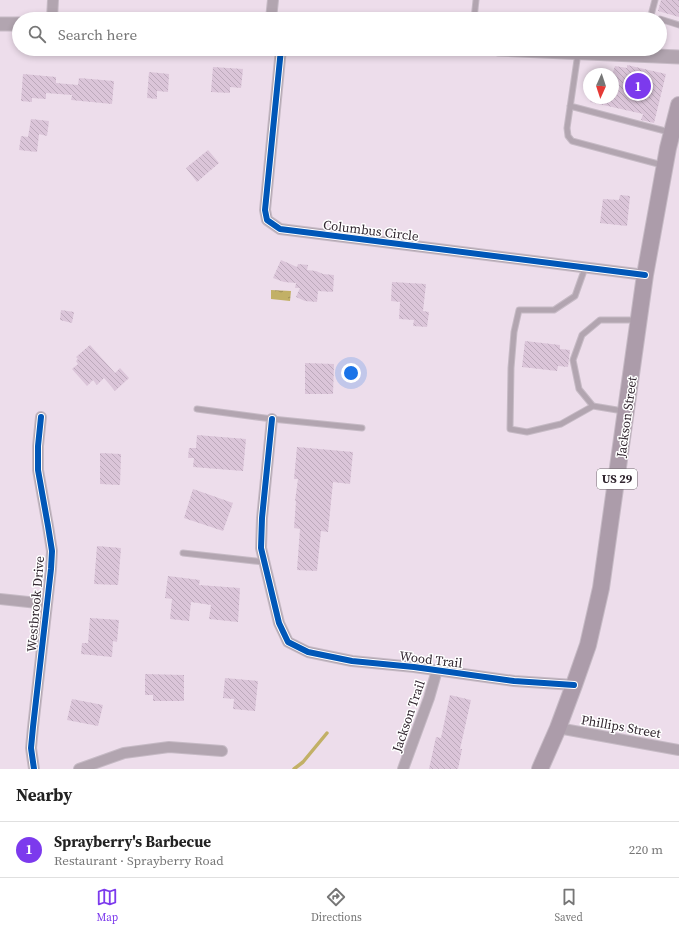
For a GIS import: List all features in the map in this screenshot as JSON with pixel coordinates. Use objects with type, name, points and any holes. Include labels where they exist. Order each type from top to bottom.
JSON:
[{"type":"main road","name":"Jackson Street","points":[[540,769],[558,728],[588,645],[601,588],[645,275],[665,166],[679,105]]},
{"type":"street","points":[[52,12],[53,0]]},
{"type":"street","points":[[272,12],[273,0]]},
{"type":"street","points":[[0,24],[12,24]]},
{"type":"street","points":[[667,55],[679,57]]},
{"type":"street","name":"Columbus Circle","points":[[280,56],[265,210],[267,220],[280,229],[645,275]]},
{"type":"street","name":"Westbrook Drive","points":[[34,769],[31,748],[48,604],[52,551],[38,470],[38,446],[41,417]]},
{"type":"street","points":[[264,562],[261,548],[262,518],[272,419]]},
{"type":"street","name":"Wood Trail","points":[[264,562],[279,623],[288,642],[308,652],[352,661],[436,670],[514,681],[574,686]]},
{"type":"street","points":[[0,599],[48,604]]},
{"type":"street","name":"Jackson Trail","points":[[403,769],[429,698],[436,670]]},
{"type":"street","name":"Phillips Street","points":[[558,728],[679,750]]},
{"type":"street","points":[[79,769],[124,753],[169,747],[222,751]]},
{"type":"lane","points":[[475,12],[476,0]]},
{"type":"lane","points":[[652,12],[655,0]]},
{"type":"lane","points":[[667,21],[679,25]]},
{"type":"lane","points":[[578,56],[567,128],[568,136],[572,141],[665,166]]},
{"type":"lane","points":[[570,106],[672,132]]},
{"type":"lane","points":[[585,268],[575,296],[554,310],[519,310],[514,332],[511,368],[510,429],[527,432],[561,424],[593,406],[626,412]]},
{"type":"lane","points":[[593,406],[579,389],[573,360],[582,334],[600,320],[639,320]]},
{"type":"lane","points":[[197,409],[272,419],[362,428]]},
{"type":"lane","points":[[183,553],[264,562]]},
{"type":"water","points":[[271,290],[291,291],[290,301],[271,299]]},
{"type":"building","points":[[661,0],[679,0],[679,17],[667,14],[667,12],[658,11]]},
{"type":"building","points":[[627,65],[666,74],[654,123],[641,120],[643,114],[599,104],[619,104],[619,68],[614,68],[615,66],[627,68]]},
{"type":"building","points":[[213,67],[243,69],[241,88],[230,87],[230,93],[211,92]]},
{"type":"building","points":[[149,72],[169,74],[168,92],[157,91],[157,99],[147,98]]},
{"type":"building","points":[[23,74],[56,77],[56,83],[78,85],[79,78],[114,81],[112,104],[71,100],[72,95],[46,93],[46,99],[32,98],[32,102],[21,101]]},
{"type":"building","points":[[31,119],[49,121],[47,136],[39,134],[37,152],[19,150],[21,136],[28,137]]},
{"type":"building","points":[[208,150],[219,163],[197,182],[186,168]]},
{"type":"building","points":[[620,195],[630,196],[627,226],[600,223],[603,199],[619,200]]},
{"type":"building","points":[[281,260],[297,267],[298,264],[308,265],[307,270],[334,275],[333,292],[318,291],[317,302],[305,301],[296,297],[300,288],[295,288],[296,283],[284,282],[273,278]]},
{"type":"building","points":[[392,282],[426,284],[423,311],[429,312],[427,327],[413,326],[414,320],[399,319],[400,302],[391,301]]},
{"type":"building","points":[[61,310],[74,312],[72,323],[60,320]]},
{"type":"building","points":[[525,341],[560,345],[560,349],[570,350],[568,367],[558,366],[557,371],[522,367]]},
{"type":"building","points":[[90,345],[115,373],[120,368],[129,378],[115,391],[104,378],[97,385],[93,380],[87,386],[72,369],[78,364],[76,361],[78,359],[76,357]]},
{"type":"building","points":[[305,363],[334,364],[333,394],[305,394]]},
{"type":"building","points":[[197,435],[246,439],[243,471],[193,467],[194,458],[188,458],[189,448],[196,448]]},
{"type":"building","points":[[297,447],[353,452],[350,484],[333,482],[328,532],[321,531],[317,571],[297,570],[300,529],[294,528],[295,501],[298,479],[294,479]]},
{"type":"building","points":[[100,453],[121,454],[120,485],[100,484]]},
{"type":"building","points":[[193,489],[233,503],[223,531],[184,518]]},
{"type":"building","points":[[97,546],[121,548],[118,585],[94,584]]},
{"type":"building","points":[[168,576],[200,580],[199,585],[240,588],[238,622],[209,619],[211,605],[191,602],[189,621],[170,619],[172,599],[165,598]]},
{"type":"building","points":[[90,618],[119,620],[117,642],[113,641],[112,657],[81,654],[82,643],[88,643]]},
{"type":"building","points":[[145,674],[184,675],[184,701],[153,701],[153,695],[145,695]]},
{"type":"building","points":[[225,678],[258,681],[255,711],[233,709],[234,699],[223,698]]},
{"type":"building","points":[[450,695],[471,700],[460,749],[462,749],[458,769],[429,769],[436,737],[441,738]]},
{"type":"building","points":[[72,699],[103,705],[98,726],[67,720]]},
{"type":"waterway","points":[[294,769],[303,762],[327,733]]},
{"type":"cycle path","points":[[280,56],[265,210],[267,220],[280,229],[645,275]]},
{"type":"cycle path","points":[[34,769],[31,748],[52,551],[38,470],[38,446],[41,417]]},
{"type":"cycle path","points":[[272,419],[262,518],[261,548],[279,623],[288,642],[308,652],[352,661],[414,667],[514,681],[574,685]]},
{"type":"place","name":"Sprayberry's Barbecue","points":[[638,86]]}]
